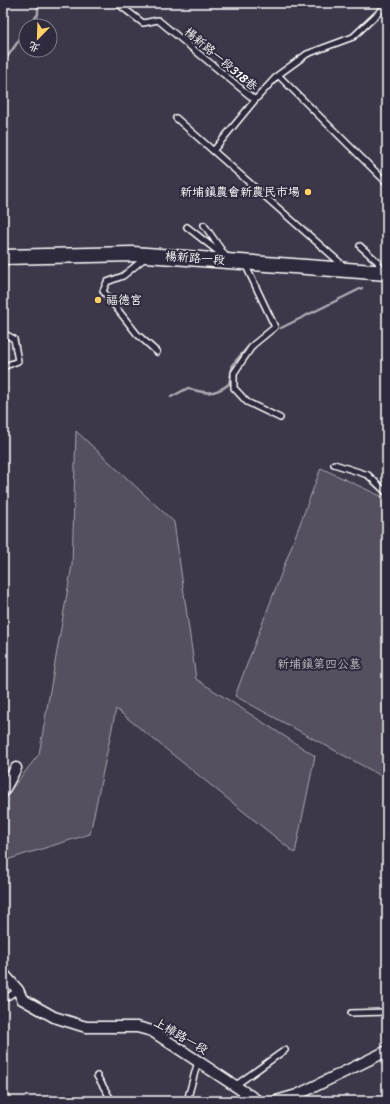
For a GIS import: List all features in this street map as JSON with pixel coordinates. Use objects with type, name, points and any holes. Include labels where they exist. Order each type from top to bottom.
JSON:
[{"type":"main road","name":"楊新路一段","points":[[3,257],[149,255],[384,272]]},
{"type":"street","points":[[3,792],[16,768]]},
{"type":"street","name":"上樟路一段","points":[[3,972],[18,990],[22,999],[54,1017],[86,1027],[137,1027],[152,1031],[236,1085],[258,1101]]},
{"type":"street","points":[[276,1101],[297,1095],[387,1051]]},
{"type":"lane","name":"楊新路一段318巷","points":[[117,3],[143,23],[158,20],[255,100],[278,75],[307,54],[353,37],[387,5]]},
{"type":"lane","points":[[278,75],[387,183]]},
{"type":"lane","points":[[213,151],[255,100]]},
{"type":"lane","points":[[176,118],[348,269]]},
{"type":"lane","points":[[204,225],[229,260]]},
{"type":"lane","points":[[187,227],[229,260]]},
{"type":"lane","points":[[360,246],[378,262],[384,272]]},
{"type":"lane","points":[[149,255],[123,276],[107,282],[102,291],[138,334],[157,352]]},
{"type":"lane","points":[[244,261],[275,327],[253,345],[234,373],[234,388],[247,402],[280,418]]},
{"type":"lane","points":[[3,333],[14,339],[18,361],[3,366]]},
{"type":"lane","points":[[334,464],[368,474],[387,493]]},
{"type":"lane","points":[[3,1000],[18,990]]},
{"type":"lane","points":[[351,1013],[387,1012]]},
{"type":"lane","points":[[236,1085],[285,1050]]},
{"type":"lane","points":[[187,1101],[198,1060]]},
{"type":"lane","points":[[97,1076],[112,1101]]},
{"type":"green space","points":[[76,431],[174,522],[196,679],[315,756],[295,853],[116,709],[90,834],[3,861],[3,800],[39,754],[72,565]]},
{"type":"green space","name":"新埔鎮第四公墓","points":[[321,468],[387,499],[387,779],[235,696]]},
{"type":"waterway","points":[[35,18],[38,14],[38,3]]},
{"type":"waterway","points":[[3,63],[18,41]]},
{"type":"waterway","points":[[281,328],[362,288]]},
{"type":"waterway","points":[[171,397],[188,388],[204,392],[214,392],[224,388],[229,384],[233,364],[248,347]]},
{"type":"place","name":"新埔鎮農會新農民市場","points":[[308,192]]},
{"type":"place","name":"福德宫","points":[[98,300]]}]
